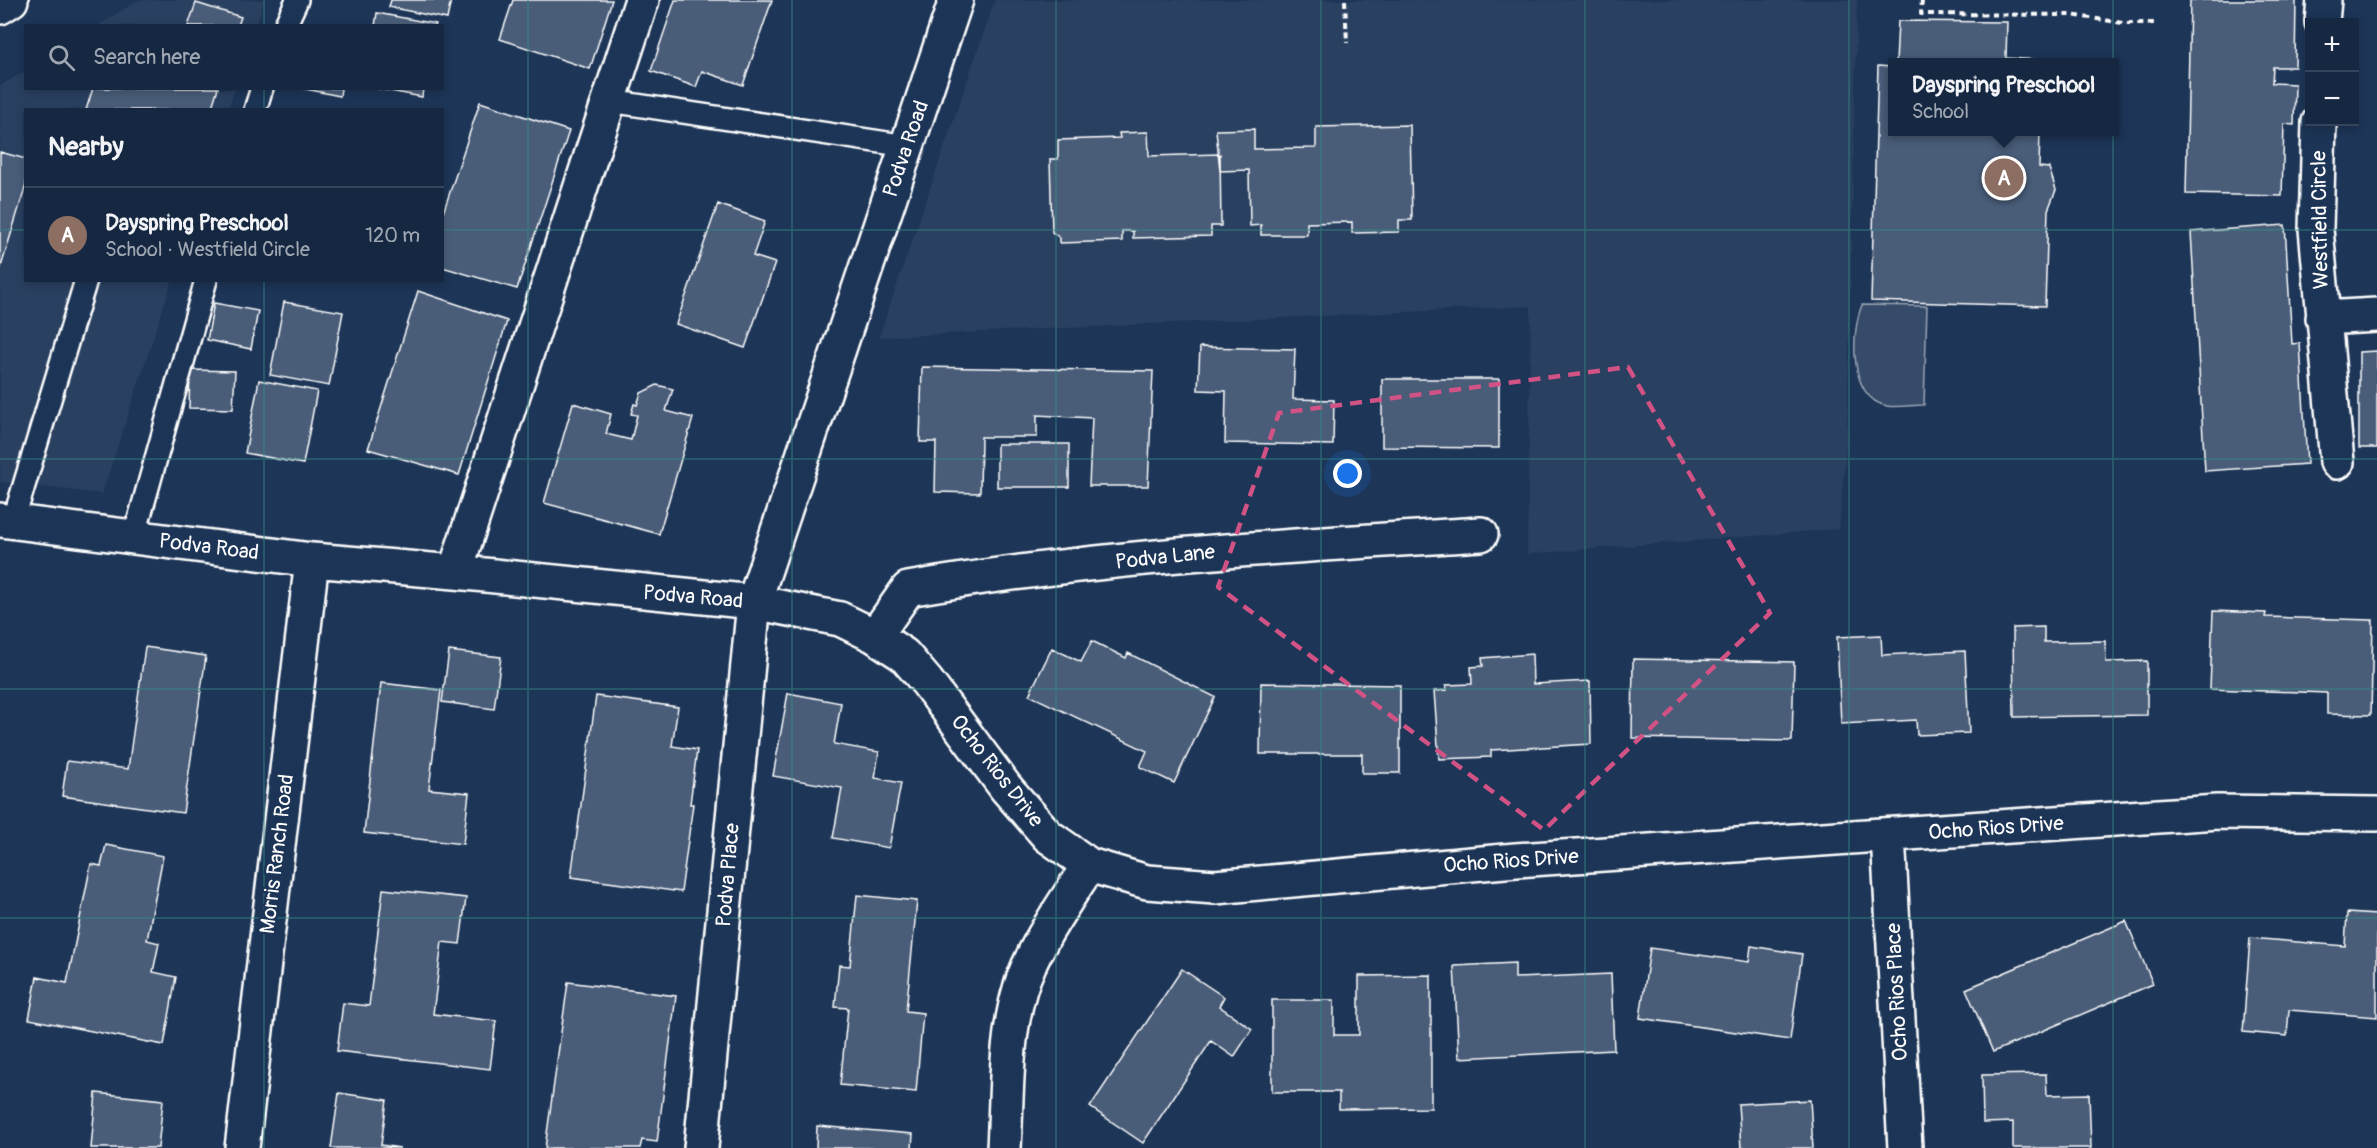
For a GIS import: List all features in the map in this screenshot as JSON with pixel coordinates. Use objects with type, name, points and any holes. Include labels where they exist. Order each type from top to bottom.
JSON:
[{"type":"street","points":[[0,8],[11,0]]},
{"type":"street","points":[[455,572],[642,0]]},
{"type":"street","name":"Podva Road","points":[[6,521],[312,560],[455,572],[754,603],[956,0]]},
{"type":"street","points":[[2322,18],[2324,0]]},
{"type":"street","name":"Westfield Circle","points":[[2319,126],[2316,229],[2337,462]]},
{"type":"street","name":"Westfield Circle","points":[[2323,318],[2377,315]]},
{"type":"street","name":"Podva Lane","points":[[875,636],[908,589],[993,574],[1241,550],[1481,534]]},
{"type":"street","name":"Morris Ranch Road","points":[[242,1148],[312,560]]},
{"type":"street","name":"Ocho Rios Drive","points":[[754,603],[840,619],[875,636],[904,655],[927,682],[1006,788],[1048,836],[1089,865],[1148,882],[1215,887],[1516,860],[2217,812],[2377,814]]},
{"type":"street","name":"Podva Place","points":[[701,1148],[754,603]]},
{"type":"street","name":"Ocho Rios Place","points":[[1888,835],[1905,1148]]},
{"type":"street","points":[[1004,1148],[1010,1049],[1020,988],[1038,948],[1089,865]]},
{"type":"lane","points":[[286,24],[297,0]]},
{"type":"lane","points":[[256,108],[261,90]]},
{"type":"lane","points":[[610,101],[907,146]]},
{"type":"lane","points":[[6,521],[85,282]]},
{"type":"lane","points":[[134,537],[205,282]]},
{"type":"path","points":[[1345,0],[1347,43]]},
{"type":"path","points":[[1922,0],[1922,14],[2071,15],[2123,23],[2157,23]]},
{"type":"highlighted area","points":[[1628,367],[1770,613],[1544,830],[1218,587],[1279,413]]},
{"type":"shaded area","points":[[138,0],[264,0],[256,24],[101,24]]},
{"type":"shaded area","points":[[995,0],[1857,0],[1847,438],[1839,529],[1527,554],[1531,306],[879,337]]},
{"type":"shaded area","points":[[24,72],[24,90],[235,90],[228,108],[24,108],[24,282],[172,282],[102,494],[0,482],[0,86]]},
{"type":"shaded area","points":[[1862,305],[1927,306],[1924,405],[1887,406],[1874,401],[1865,391],[1859,378],[1855,347],[1858,317]]},
{"type":"building","points":[[391,0],[451,0],[447,19],[389,7]]},
{"type":"building","points":[[513,0],[612,0],[590,69],[500,39]]},
{"type":"building","points":[[675,0],[772,0],[743,85],[702,71],[696,87],[651,71]]},
{"type":"building","points":[[2190,0],[2296,0],[2295,67],[2273,67],[2272,83],[2295,84],[2294,125],[2284,124],[2282,196],[2186,194]]},
{"type":"building","points":[[196,3],[241,17],[239,24],[189,24]]},
{"type":"building","points":[[377,13],[436,24],[375,24]]},
{"type":"building","points":[[1898,21],[2007,22],[2006,58],[1896,58]]},
{"type":"building","points":[[1878,66],[1888,67],[1888,136],[2040,136],[2039,167],[2049,168],[2056,190],[2048,210],[2045,306],[1871,301]]},
{"type":"building","points":[[92,90],[217,90],[212,108],[87,108]]},
{"type":"building","points":[[311,90],[341,90],[340,96]]},
{"type":"building","points":[[385,90],[423,90],[422,97]]},
{"type":"building","points":[[480,102],[569,131],[517,289],[444,268],[444,210]]},
{"type":"building","points":[[1410,125],[1412,220],[1399,220],[1399,232],[1352,233],[1352,222],[1307,223],[1307,235],[1261,235],[1261,225],[1250,226],[1249,170],[1220,171],[1216,130],[1254,129],[1254,149],[1316,148],[1316,127]]},
{"type":"building","points":[[1148,132],[1149,156],[1220,154],[1221,226],[1211,226],[1211,236],[1133,238],[1133,231],[1122,231],[1122,241],[1060,243],[1060,238],[1052,232],[1050,159],[1058,159],[1058,140],[1120,138],[1119,133]]},
{"type":"building","points":[[0,152],[24,158],[24,192],[0,270]]},
{"type":"building","points":[[718,204],[765,221],[753,256],[775,263],[745,348],[676,324]]},
{"type":"building","points":[[2285,225],[2292,344],[2300,343],[2307,464],[2205,471],[2191,232]]},
{"type":"building","points":[[418,291],[507,321],[459,475],[368,449]]},
{"type":"building","points":[[284,302],[343,312],[329,386],[270,375]]},
{"type":"building","points":[[214,303],[258,311],[251,349],[207,340]]},
{"type":"building","points":[[1200,347],[1295,349],[1293,399],[1334,400],[1333,445],[1225,443],[1226,391],[1198,390]]},
{"type":"building","points":[[2377,351],[2377,448],[2359,448],[2359,352]]},
{"type":"building","points":[[922,367],[1153,371],[1148,486],[1089,486],[1092,418],[1037,415],[1037,437],[981,437],[980,493],[935,492],[936,442],[920,442]]},
{"type":"building","points":[[190,370],[235,371],[233,409],[189,408]]},
{"type":"building","points":[[1382,379],[1499,379],[1499,448],[1382,447]]},
{"type":"building","points":[[259,380],[317,391],[303,464],[245,453]]},
{"type":"building","points":[[657,385],[673,389],[666,411],[693,418],[659,534],[544,503],[573,403],[611,414],[606,434],[631,440],[637,415],[631,414],[634,404],[637,405],[641,393]]},
{"type":"building","points":[[997,444],[1069,444],[1069,487],[997,487]]},
{"type":"building","points":[[2213,611],[2266,613],[2265,617],[2373,620],[2371,715],[2327,714],[2327,693],[2210,689]]},
{"type":"building","points":[[2044,627],[2044,642],[2105,641],[2106,662],[2147,661],[2147,715],[2014,717],[2013,628]]},
{"type":"building","points":[[1881,635],[1882,655],[1965,651],[1969,733],[1917,735],[1916,720],[1841,724],[1837,637]]},
{"type":"building","points":[[1092,641],[1126,658],[1128,653],[1215,697],[1174,783],[1140,767],[1147,751],[1029,695],[1052,648],[1081,662]]},
{"type":"building","points":[[145,647],[206,656],[183,813],[62,796],[67,761],[128,769]]},
{"type":"building","points":[[449,651],[501,657],[494,709],[442,702]]},
{"type":"building","points":[[1532,654],[1533,684],[1590,681],[1591,744],[1491,750],[1491,757],[1439,759],[1434,691],[1447,690],[1446,685],[1472,684],[1471,667],[1483,666],[1482,658]]},
{"type":"building","points":[[1633,659],[1794,662],[1792,741],[1632,738]]},
{"type":"building","points":[[381,683],[441,690],[429,789],[469,793],[463,844],[364,833]]},
{"type":"building","points":[[1261,683],[1400,685],[1400,773],[1362,773],[1362,754],[1260,754]]},
{"type":"building","points":[[788,693],[841,703],[834,744],[879,752],[875,778],[901,783],[889,848],[833,838],[842,788],[773,776]]},
{"type":"building","points":[[596,696],[678,707],[672,746],[697,750],[690,804],[693,804],[681,892],[571,877]]},
{"type":"building","points":[[106,845],[163,856],[147,940],[159,943],[153,972],[176,977],[164,1045],[29,1019],[37,977],[67,983],[91,864],[101,866]]},
{"type":"building","points":[[383,889],[466,898],[460,944],[442,942],[433,1014],[496,1021],[490,1069],[337,1051],[343,1003],[369,1006]]},
{"type":"building","points":[[857,895],[917,901],[906,1011],[923,1013],[916,1092],[840,1085],[848,1008],[835,1007],[839,965],[850,966]]},
{"type":"building","points":[[2347,913],[2377,915],[2377,1017],[2289,1010],[2287,1036],[2243,1032],[2250,938],[2345,946]]},
{"type":"building","points":[[2126,921],[2153,984],[1993,1052],[1966,989]]},
{"type":"building","points":[[1751,946],[1802,954],[1790,1040],[1640,1018],[1650,948],[1749,962]]},
{"type":"building","points":[[1515,963],[1515,978],[1611,974],[1614,1050],[1459,1058],[1454,966]]},
{"type":"building","points":[[1182,969],[1224,997],[1219,1006],[1252,1029],[1234,1057],[1211,1041],[1143,1143],[1090,1107]]},
{"type":"building","points":[[1431,975],[1431,1108],[1339,1109],[1339,1092],[1272,1092],[1272,1000],[1334,1000],[1334,1035],[1359,1035],[1359,976]]},
{"type":"building","points":[[568,982],[676,996],[657,1142],[642,1140],[640,1148],[545,1148]]},
{"type":"building","points":[[2046,1074],[2047,1095],[2089,1094],[2091,1148],[2013,1148],[2013,1122],[1983,1123],[1982,1075]]},
{"type":"building","points":[[96,1093],[163,1100],[158,1148],[91,1148]]},
{"type":"building","points":[[339,1093],[387,1100],[381,1145],[400,1148],[331,1148]]},
{"type":"building","points":[[1810,1100],[1813,1148],[1741,1148],[1738,1104]]},
{"type":"building","points":[[817,1126],[913,1134],[912,1148],[816,1148]]},
{"type":"place","name":"Dayspring Preschool","points":[[2004,178]]}]
